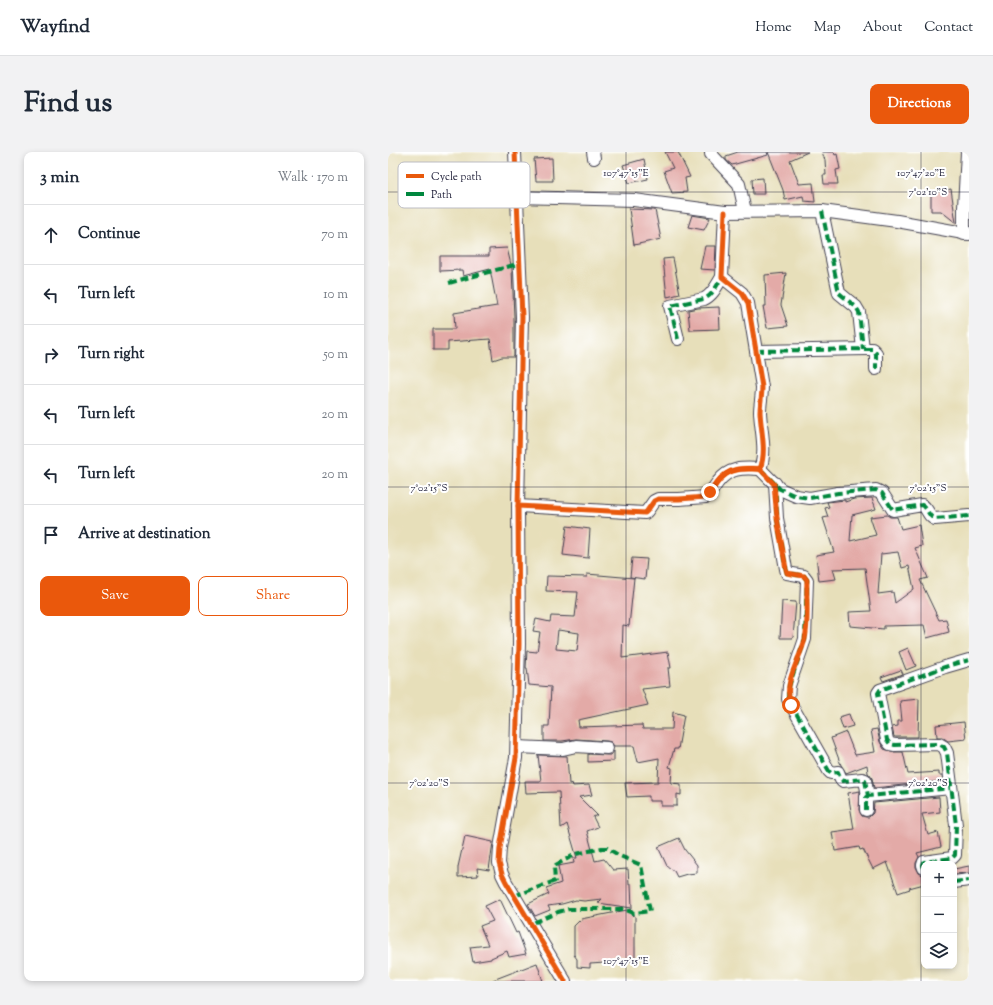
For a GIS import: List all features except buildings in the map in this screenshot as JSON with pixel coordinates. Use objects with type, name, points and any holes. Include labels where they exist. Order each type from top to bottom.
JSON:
[{"type":"street","points":[[515,152],[515,162]]},
{"type":"street","points":[[711,152],[711,154],[739,184],[745,211]]},
{"type":"street","points":[[530,197],[634,200],[725,212],[822,211],[918,225],[967,234],[964,207],[967,152]]},
{"type":"street","points":[[517,208],[522,317],[518,506],[519,644],[517,747],[500,844],[499,863],[506,882],[566,981]]},
{"type":"street","points":[[822,211],[839,293],[859,312],[863,348]]},
{"type":"street","points":[[678,339],[670,306],[708,297],[722,277],[725,212]]},
{"type":"street","points":[[722,277],[736,288],[748,303],[762,387],[760,412],[764,456],[760,469]]},
{"type":"street","points":[[756,351],[863,348],[874,350],[876,369]]},
{"type":"street","points":[[518,506],[645,513],[654,501],[658,499],[706,497],[722,476],[740,468],[760,469],[780,489],[788,493],[810,498],[838,493],[876,490],[882,493],[893,510],[922,504],[926,507],[933,519],[969,516]]},
{"type":"street","points":[[774,484],[777,518],[787,573],[804,576],[807,580],[805,639],[789,686],[788,699],[828,771],[831,773],[838,772],[843,781],[865,780],[868,796],[866,797],[866,810]]},
{"type":"street","points":[[926,861],[952,858],[954,856],[956,826],[947,753],[943,746],[935,744],[895,745],[888,742],[878,695],[879,691],[886,688],[969,660]]},
{"type":"street","points":[[517,747],[563,750],[576,746],[607,748]]},
{"type":"street","points":[[868,796],[951,788]]},
{"type":"street","points":[[957,882],[969,880]]},
{"type":"marked path","points":[[822,211],[839,293],[856,307],[859,312],[863,349]]},
{"type":"marked path","points":[[449,283],[514,265],[520,261]]},
{"type":"marked path","points":[[678,339],[670,306],[704,299],[712,292],[722,277]]},
{"type":"marked path","points":[[756,351],[872,349],[876,353],[876,369]]},
{"type":"marked path","points":[[760,469],[780,489],[796,496],[810,498],[838,493],[876,490],[882,493],[893,510],[922,505],[935,519],[969,516]]},
{"type":"marked path","points":[[775,483],[777,518],[787,573],[804,576],[807,580],[805,639],[789,686],[788,699],[829,771],[831,773],[838,772],[843,781],[865,780],[868,796]]},
{"type":"marked path","points":[[931,861],[952,858],[955,855],[956,825],[947,753],[944,747],[939,744],[890,744],[887,740],[878,693],[880,690],[969,660]]},
{"type":"marked path","points":[[866,810],[866,797],[868,796],[951,788]]},
{"type":"marked path","points":[[514,896],[555,881],[554,866],[576,854],[607,848],[620,856],[641,865],[650,911],[634,913],[623,909],[569,909],[558,912],[531,924]]},
{"type":"marked path","points":[[957,882],[969,880]]},
{"type":"cycle path","points":[[515,152],[515,162]]},
{"type":"cycle path","points":[[517,208],[522,317],[518,506],[519,644],[516,758],[500,848],[499,863],[506,882],[565,981]]},
{"type":"cycle path","points":[[518,506],[645,513],[654,501],[658,499],[706,497],[722,477],[732,471],[748,468],[760,469],[763,455],[760,412],[762,387],[748,303],[742,293],[722,277],[725,212]]},
{"type":"route","points":[[710,492],[722,476],[740,468],[760,469],[774,484],[777,518],[787,573],[791,575],[804,576],[807,580],[807,616],[805,639],[789,686],[788,699],[791,705]]}]
